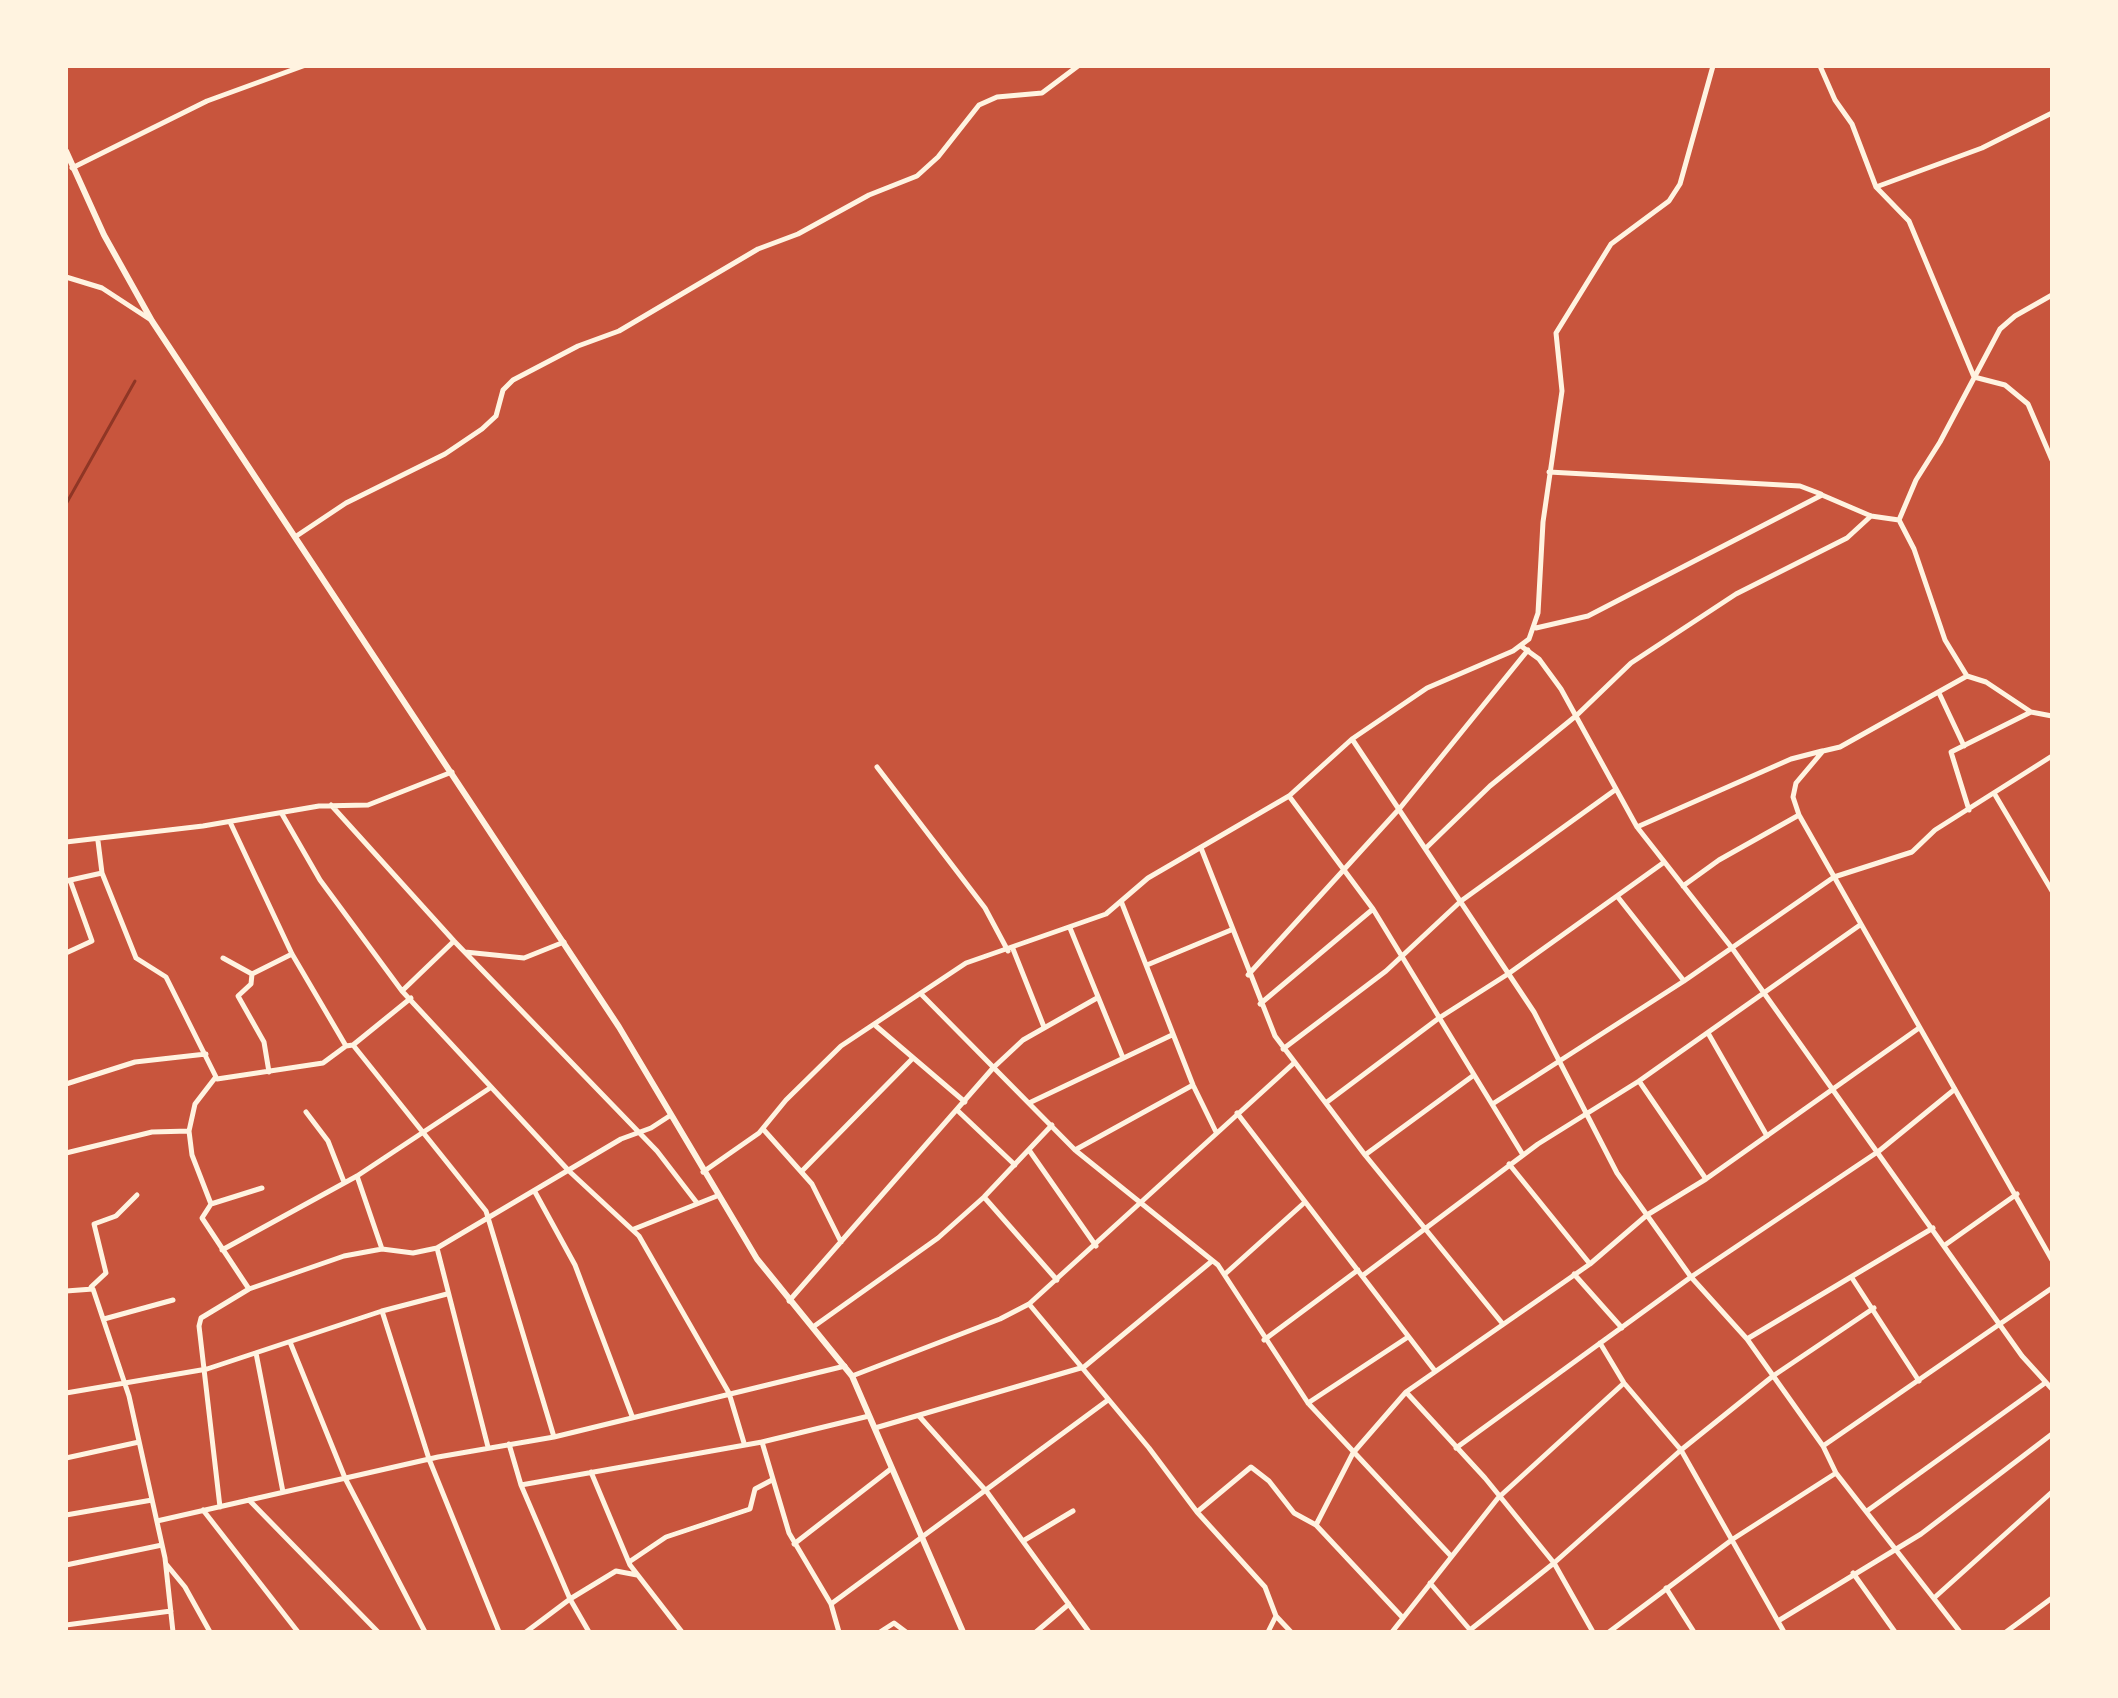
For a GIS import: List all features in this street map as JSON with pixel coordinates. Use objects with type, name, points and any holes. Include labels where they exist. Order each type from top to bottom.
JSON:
[{"type":"street","points":[[72,168],[207,101],[303,66]]},
{"type":"street","points":[[295,537],[346,503],[438,458],[482,429],[496,416],[503,390],[513,380],[578,346],[619,331],[758,249],[798,234],[869,195],[917,176],[938,157],[979,105],[997,97],[1042,93],[1078,66]]},
{"type":"street","points":[[1248,975],[1400,808],[1524,648],[1536,628],[1549,472],[1562,391],[1556,333],[1611,244],[1669,201],[1680,184],[1713,66]]},
{"type":"street","points":[[1820,66],[1835,100],[1852,124],[1876,187],[1909,221],[1974,377]]},
{"type":"street","points":[[1876,187],[1982,148],[2052,113]]},
{"type":"street","points":[[66,151],[104,235],[152,321],[564,942],[757,1259],[789,1301],[846,1365],[963,1632]]},
{"type":"street","points":[[66,277],[102,288],[152,321]]},
{"type":"street","points":[[1899,520],[1916,480],[1940,442],[2000,329],[2015,316],[2052,295]]},
{"type":"street","points":[[1974,377],[2005,385],[2028,404],[2052,460]]},
{"type":"street","points":[[1549,472],[1800,486],[1871,516],[1899,520]]},
{"type":"street","points":[[1536,628],[1588,616],[1822,495]]},
{"type":"street","points":[[1426,848],[1504,774],[1577,715],[1631,663],[1736,594],[1847,538],[1871,516]]},
{"type":"street","points":[[1899,520],[1914,549],[1945,640],[1967,676],[1986,682],[2031,712],[2052,715]]},
{"type":"street","points":[[1524,648],[1548,670],[1577,715],[1637,827],[1732,948],[2001,1324],[2052,1389]]},
{"type":"street","points":[[703,1172],[763,1129],[823,1062],[966,963],[1106,914],[1148,878],[1289,796],[1352,739],[1436,683],[1524,648]]},
{"type":"street","points":[[1637,827],[1791,759],[1840,747],[1967,676]]},
{"type":"street","points":[[1939,693],[1964,746]]},
{"type":"street","points":[[1970,810],[1950,755],[2031,712]]},
{"type":"street","points":[[1352,739],[1534,1012],[1617,1173],[1691,1277],[1747,1339],[1823,1446],[1836,1473],[1960,1632]]},
{"type":"street","points":[[1823,751],[1796,783],[1793,797],[1799,815],[2052,1260]]},
{"type":"street","points":[[1494,1103],[1684,981],[1834,877],[1912,852],[1935,830],[2052,756]]},
{"type":"street","points":[[877,767],[985,908],[1010,950],[1044,1027]]},
{"type":"street","points":[[66,842],[98,841],[331,805],[380,802],[453,772]]},
{"type":"street","points":[[1283,1049],[1400,958],[1461,901],[1615,790]]},
{"type":"street","points":[[1994,793],[2052,891]]},
{"type":"street","points":[[1289,796],[1373,909],[1400,958],[1494,1103],[1523,1155]]},
{"type":"street","points":[[331,805],[464,952],[638,1131],[697,1203]]},
{"type":"street","points":[[282,814],[320,880],[402,991],[569,1171],[634,1229],[729,1393],[744,1443]]},
{"type":"street","points":[[1683,886],[1719,860],[1799,815]]},
{"type":"street","points":[[230,822],[292,954],[350,1046],[425,1133],[489,1219],[554,1437]]},
{"type":"street","points":[[98,841],[102,873],[136,958],[164,975],[206,1054],[215,1078]]},
{"type":"street","points":[[1201,848],[1248,975],[1283,1049],[1502,1323]]},
{"type":"street","points":[[1327,1102],[1439,1018],[1508,974],[1663,863]]},
{"type":"street","points":[[66,953],[92,941],[68,880],[102,873]]},
{"type":"street","points":[[1617,896],[1684,981]]},
{"type":"street","points":[[1121,901],[1172,1035],[1216,1132]]},
{"type":"street","points":[[1260,1004],[1373,909]]},
{"type":"street","points":[[1264,1340],[1509,1164],[1584,1112],[1639,1081],[1860,925]]},
{"type":"street","points":[[1070,928],[1123,1058]]},
{"type":"street","points":[[1146,965],[1231,930]]},
{"type":"street","points":[[402,991],[454,941]]},
{"type":"street","points":[[464,952],[524,958],[564,942]]},
{"type":"street","points":[[252,974],[292,954]]},
{"type":"street","points":[[223,958],[252,974]]},
{"type":"street","points":[[252,974],[251,984],[238,996],[264,1042],[269,1072]]},
{"type":"street","points":[[922,994],[1075,1150],[1225,1274],[1264,1340],[1308,1403],[1450,1555]]},
{"type":"street","points":[[211,1204],[192,1155],[189,1131],[195,1104],[215,1078],[323,1063],[411,998]]},
{"type":"street","points":[[789,1301],[993,1068],[1023,1040],[1097,998]]},
{"type":"street","points":[[876,1026],[965,1102]]},
{"type":"street","points":[[1316,1525],[1353,1453],[1406,1392],[1590,1264],[1647,1215],[1706,1179],[1919,1028]]},
{"type":"street","points":[[1708,1033],[1767,1136]]},
{"type":"street","points":[[1029,1103],[1172,1035]]},
{"type":"street","points":[[66,1084],[135,1062],[206,1054]]},
{"type":"street","points":[[802,1171],[913,1058]]},
{"type":"street","points":[[852,1376],[1000,1319],[1029,1304],[1294,1063]]},
{"type":"street","points":[[1365,1155],[1474,1075]]},
{"type":"street","points":[[1639,1081],[1706,1179]]},
{"type":"street","points":[[1075,1150],[1193,1085]]},
{"type":"street","points":[[222,1250],[357,1176],[490,1088]]},
{"type":"street","points":[[1456,1448],[1691,1277],[1879,1151],[1955,1089]]},
{"type":"street","points":[[957,1110],[1015,1165]]},
{"type":"street","points":[[306,1112],[328,1141],[344,1182]]},
{"type":"street","points":[[1237,1113],[1435,1371]]},
{"type":"street","points":[[220,1507],[207,1369],[199,1322],[249,1289],[344,1256],[382,1249],[413,1253],[437,1248],[671,1115]]},
{"type":"street","points":[[813,1327],[917,1254],[984,1197],[1052,1125]]},
{"type":"street","points":[[763,1129],[819,1194],[841,1242]]},
{"type":"street","points":[[66,1153],[152,1132],[189,1131]]},
{"type":"street","points":[[1029,1150],[1096,1246]]},
{"type":"street","points":[[1509,1164],[1590,1264]]},
{"type":"street","points":[[357,1176],[382,1249]]},
{"type":"street","points":[[249,1289],[202,1218],[211,1204],[262,1188]]},
{"type":"street","points":[[535,1192],[575,1265],[632,1416]]},
{"type":"street","points":[[1945,1245],[2017,1194]]},
{"type":"street","points":[[66,1291],[91,1287],[106,1273],[94,1224],[116,1216],[137,1195]]},
{"type":"street","points":[[634,1229],[717,1196]]},
{"type":"street","points":[[984,1197],[1057,1280]]},
{"type":"street","points":[[1225,1274],[1304,1203]]},
{"type":"street","points":[[1747,1339],[1933,1228]]},
{"type":"street","points":[[437,1248],[488,1447]]},
{"type":"street","points":[[875,1428],[1084,1367],[1212,1261]]},
{"type":"street","points":[[1574,1274],[1622,1328]]},
{"type":"street","points":[[1852,1278],[1919,1381]]},
{"type":"street","points":[[91,1287],[125,1385],[139,1442],[162,1545],[173,1632]]},
{"type":"street","points":[[1823,1446],[2052,1288]]},
{"type":"street","points":[[66,1393],[207,1369],[382,1311],[447,1294]]},
{"type":"street","points":[[104,1319],[173,1300]]},
{"type":"street","points":[[1029,1304],[1084,1367],[1197,1512],[1265,1587],[1276,1616],[1291,1632]]},
{"type":"street","points":[[1430,1583],[1471,1631],[1554,1563],[1681,1450],[1773,1376],[1874,1308]]},
{"type":"street","points":[[382,1311],[429,1459],[499,1632]]},
{"type":"street","points":[[1308,1403],[1408,1337]]},
{"type":"street","points":[[290,1342],[345,1478],[425,1632]]},
{"type":"street","points":[[1600,1343],[1624,1383],[1681,1450],[1784,1632]]},
{"type":"street","points":[[256,1353],[283,1492]]},
{"type":"street","points":[[157,1521],[429,1459],[554,1437],[846,1365]]},
{"type":"street","points":[[1392,1632],[1498,1498],[1624,1383]]},
{"type":"street","points":[[1867,1511],[2045,1383]]},
{"type":"street","points":[[1406,1392],[1485,1478],[1498,1498],[1554,1563],[1593,1632]]},
{"type":"street","points":[[831,1604],[1108,1400]]},
{"type":"street","points":[[521,1485],[762,1442],[869,1416]]},
{"type":"street","points":[[919,1416],[987,1492],[1089,1632]]},
{"type":"street","points":[[1778,1621],[1949,1514],[2052,1434]]},
{"type":"street","points":[[66,1458],[139,1442]]},
{"type":"street","points":[[762,1442],[794,1544],[831,1604],[839,1632]]},
{"type":"street","points":[[509,1444],[521,1485],[570,1599],[589,1632]]},
{"type":"street","points":[[1197,1512],[1251,1467],[1269,1481],[1294,1513],[1316,1525],[1403,1618]]},
{"type":"street","points":[[794,1544],[892,1468]]},
{"type":"street","points":[[591,1472],[629,1562],[682,1632]]},
{"type":"street","points":[[1609,1632],[1733,1539],[1836,1473]]},
{"type":"street","points":[[629,1562],[666,1537],[750,1509],[755,1489],[772,1480]]},
{"type":"street","points":[[1934,1599],[2052,1492]]},
{"type":"street","points":[[66,1515],[152,1500]]},
{"type":"street","points":[[249,1500],[378,1632]]},
{"type":"street","points":[[203,1510],[298,1632]]},
{"type":"street","points":[[1022,1541],[1073,1511]]},
{"type":"street","points":[[66,1565],[162,1545]]},
{"type":"street","points":[[165,1564],[185,1587],[210,1632]]},
{"type":"street","points":[[526,1632],[570,1599],[616,1571],[639,1576]]},
{"type":"street","points":[[1853,1573],[1895,1632]]},
{"type":"street","points":[[1666,1588],[1694,1632]]},
{"type":"street","points":[[2006,1632],[2052,1598]]},
{"type":"street","points":[[1036,1632],[1069,1604]]},
{"type":"street","points":[[68,1627],[171,1611]]},
{"type":"street","points":[[1268,1632],[1276,1616]]},
{"type":"street","points":[[880,1632],[894,1623],[906,1632]]},
{"type":"street","points":[[2017,1624],[2023,1632]]},
{"type":"waterway","points":[[66,504],[135,381]]}]
